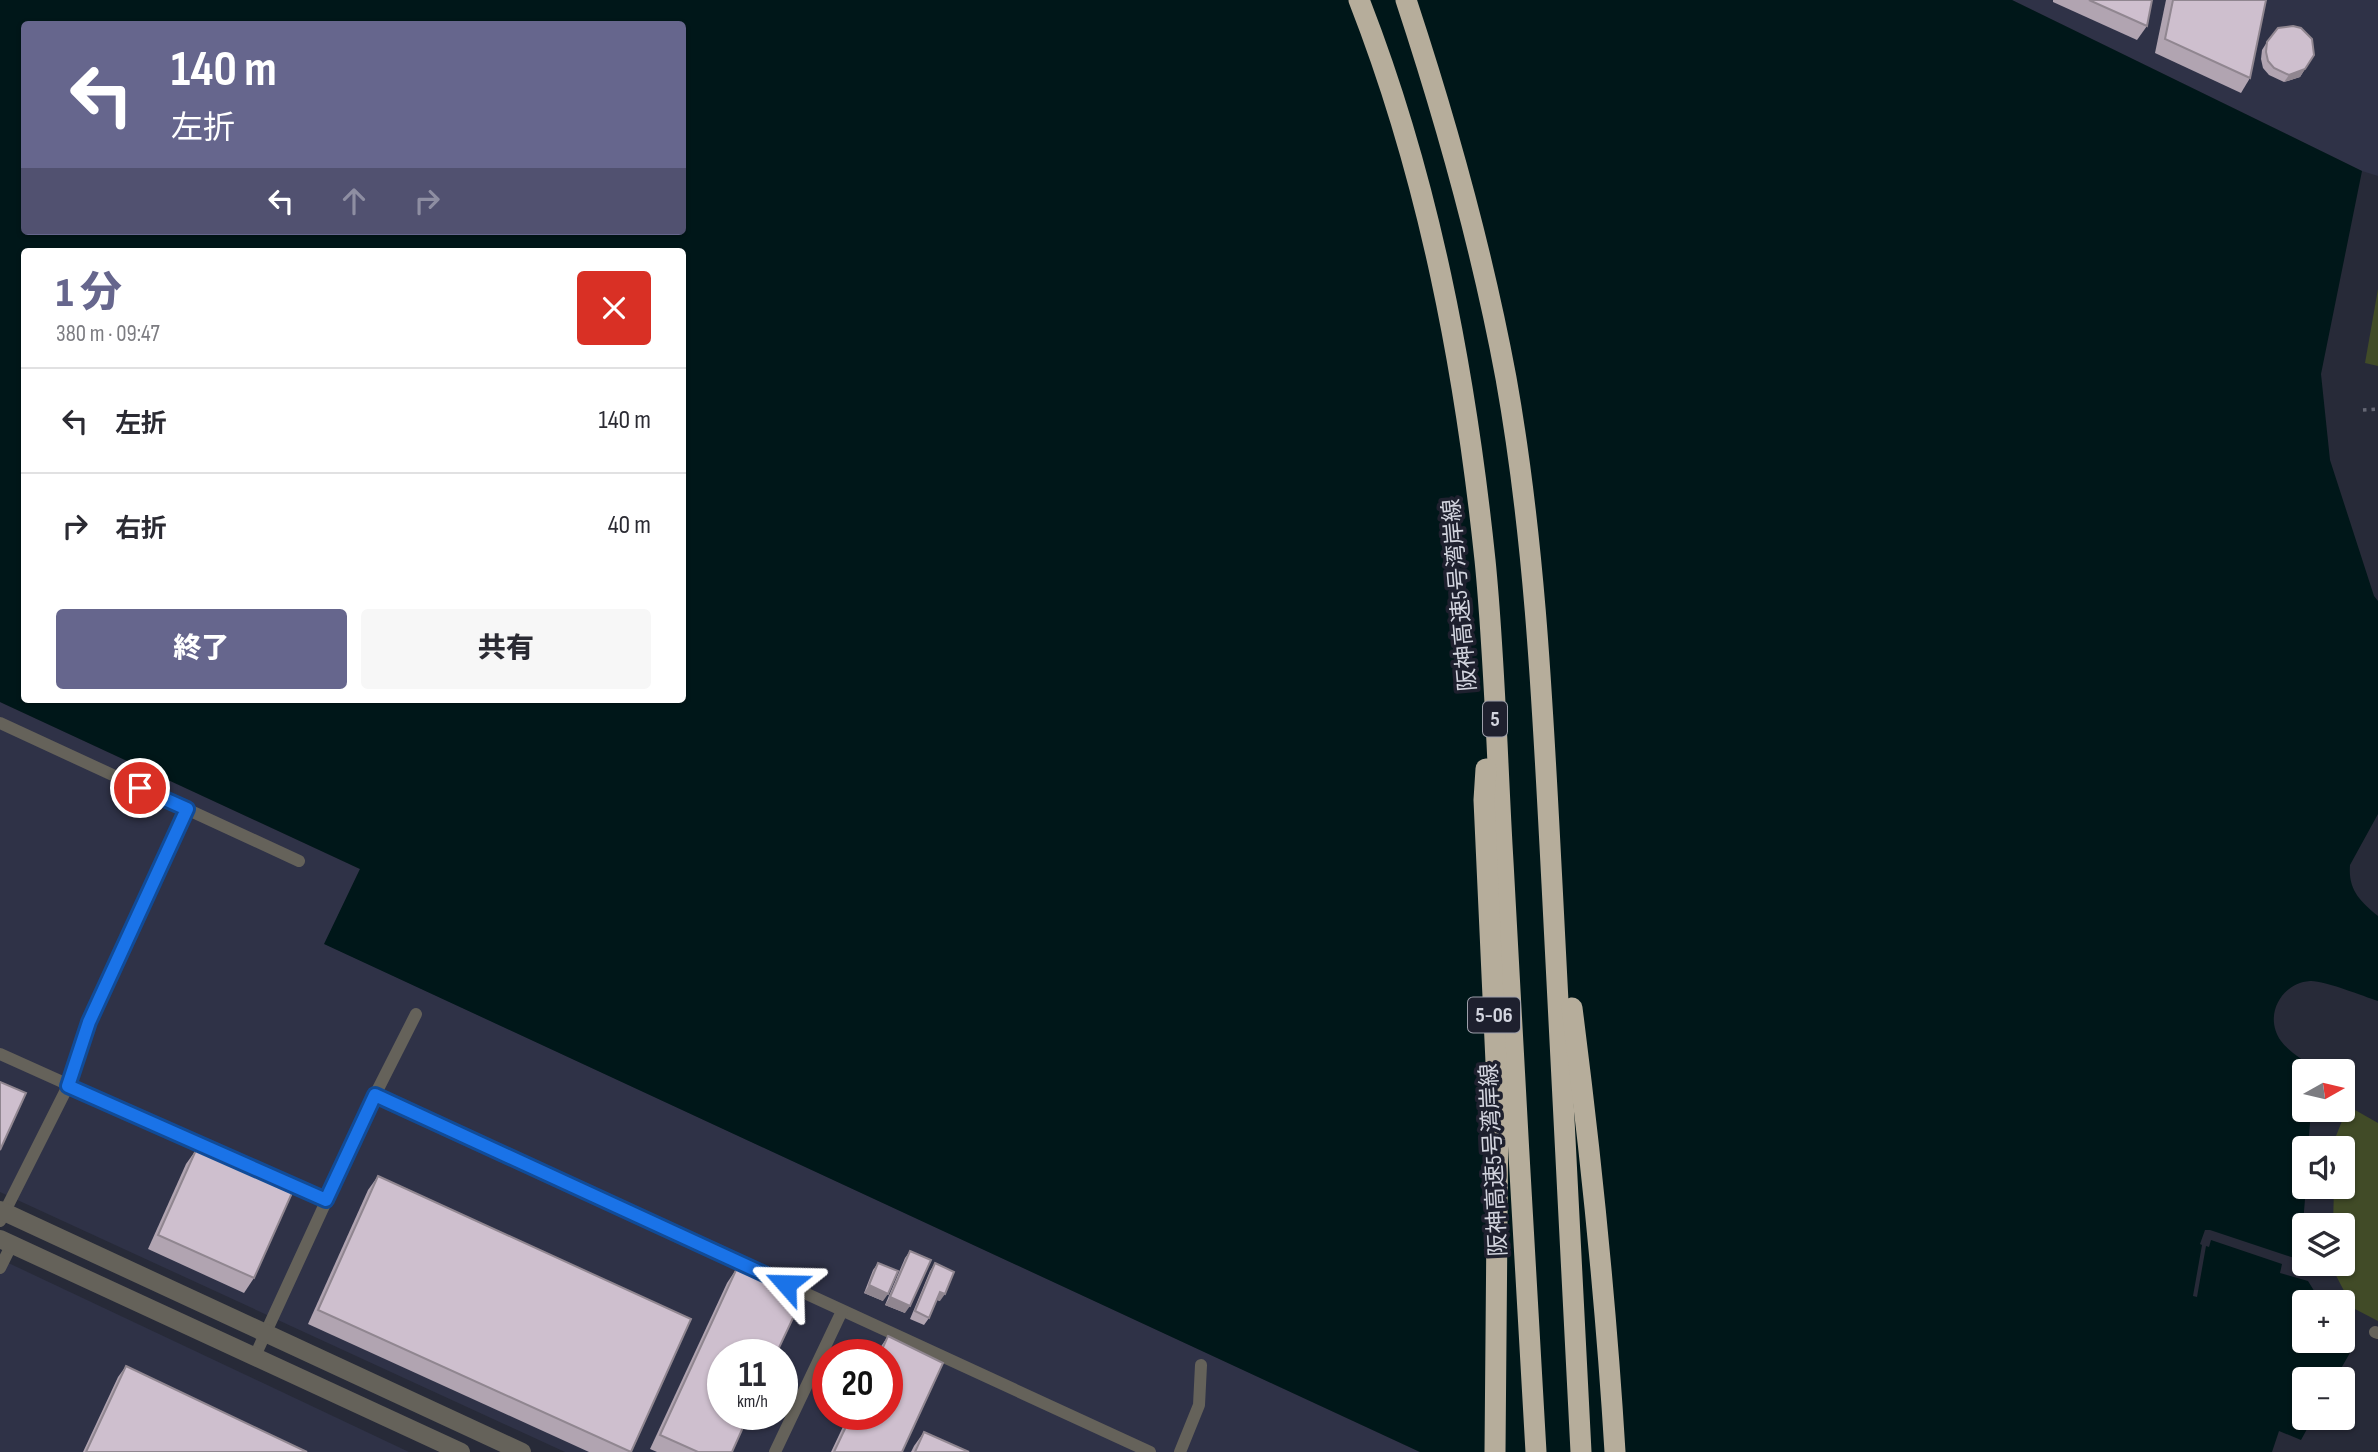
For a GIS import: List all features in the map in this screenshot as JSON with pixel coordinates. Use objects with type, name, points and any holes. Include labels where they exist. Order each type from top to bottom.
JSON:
[{"type":"highway","name":"阪神高速5号湾岸線","points":[[1359,0],[1399,115],[1426,209],[1447,301],[1475,477],[1491,648],[1536,1452]]},
{"type":"highway","points":[[1406,0],[1470,212],[1506,380],[1531,554],[1540,645],[1581,1452]]},
{"type":"highway","name":"5-06","points":[[1491,648],[1485,800],[1498,1106],[1495,1452]]},
{"type":"highway","points":[[1550,846],[1592,1172],[1603,1277],[1615,1452]]},
{"type":"street","points":[[1,1214],[522,1452]]},
{"type":"street","points":[[6,1242],[461,1452]]},
{"type":"lane","points":[[0,723],[299,861]]},
{"type":"lane","points":[[1,1214],[68,1086],[89,1022],[187,809]]},
{"type":"lane","points":[[254,1356],[375,1095],[416,1014]]},
{"type":"lane","points":[[0,1054],[326,1200]]},
{"type":"lane","points":[[375,1095],[1150,1452]]},
{"type":"lane","points":[[0,1268],[6,1242]]},
{"type":"lane","points":[[775,1452],[842,1311]]},
{"type":"lane","points":[[1180,1452],[1199,1405],[1200,1365]]},
{"type":"path","points":[[2363,410],[2378,409]]},
{"type":"shaded area","points":[[0,0],[2012,0],[2362,171],[2321,374],[2330,460],[2374,596],[2378,601],[2378,814],[2350,865],[2350,874],[2356,894],[2378,916],[2378,1001],[2316,981],[2300,983],[2283,994],[2275,1012],[2276,1031],[2281,1041],[2301,1059],[2292,1059],[2292,1122],[2310,1122],[2309,1136],[2292,1136],[2292,1199],[2305,1199],[2304,1213],[2292,1213],[2292,1257],[2205,1230],[2200,1244],[2202,1245],[2193,1296],[2197,1297],[2206,1246],[2209,1247],[2211,1240],[2282,1264],[2280,1273],[2308,1281],[2314,1290],[2292,1290],[2292,1353],[2350,1353],[2342,1367],[2292,1367],[2292,1430],[2306,1430],[2301,1440],[2279,1431],[2272,1452],[1420,1452],[324,944],[360,869],[0,702]]},
{"type":"shaded area","points":[[2012,0],[2378,0],[2378,176],[2362,171]]},
{"type":"shaded area","points":[[0,702],[360,869],[325,944],[1420,1452],[565,1452],[0,1192]]},
{"type":"shaded area","points":[[0,1259],[409,1452],[0,1452]]},
{"type":"green space","points":[[2378,289],[2378,366],[2365,363]]},
{"type":"green space","points":[[2356,1111],[2378,1123],[2378,1321],[2355,1309],[2355,1290],[2344,1290],[2336,1276],[2355,1276],[2355,1213],[2333,1213],[2334,1199],[2355,1199],[2355,1136],[2336,1136],[2342,1122],[2356,1122]]},
{"type":"building","points":[[2089,0],[2152,0],[2147,26]]},
{"type":"building","points":[[2173,0],[2266,0],[2250,78],[2165,39]]},
{"type":"building","points":[[2278,28],[2301,28],[2312,39],[2314,55],[2305,69],[2289,75],[2274,68],[2268,61],[2266,52],[2267,42]]},
{"type":"building","points":[[0,1082],[26,1093],[0,1150]]},
{"type":"building","points":[[196,1150],[292,1193],[254,1278],[158,1235]]},
{"type":"building","points":[[378,1176],[691,1319],[631,1452],[318,1310]]},
{"type":"building","points":[[910,1251],[931,1260],[910,1306],[890,1297]]},
{"type":"building","points":[[878,1263],[898,1271],[888,1294],[869,1285]]},
{"type":"building","points":[[935,1263],[954,1272],[945,1294],[940,1292],[929,1318],[915,1311]]},
{"type":"building","points":[[737,1268],[802,1299],[783,1339],[707,1339],[707,1430],[742,1430],[732,1452],[698,1452],[660,1435]]},
{"type":"building","points":[[903,1343],[943,1363],[902,1452],[834,1452],[844,1430],[903,1430]]},
{"type":"building","points":[[126,1366],[307,1452],[86,1452]]},
{"type":"building","points":[[924,1432],[969,1452],[915,1452]]},
{"type":"route","points":[[140,788],[187,809],[89,1022],[68,1086],[326,1200],[375,1095],[786,1284]]}]
